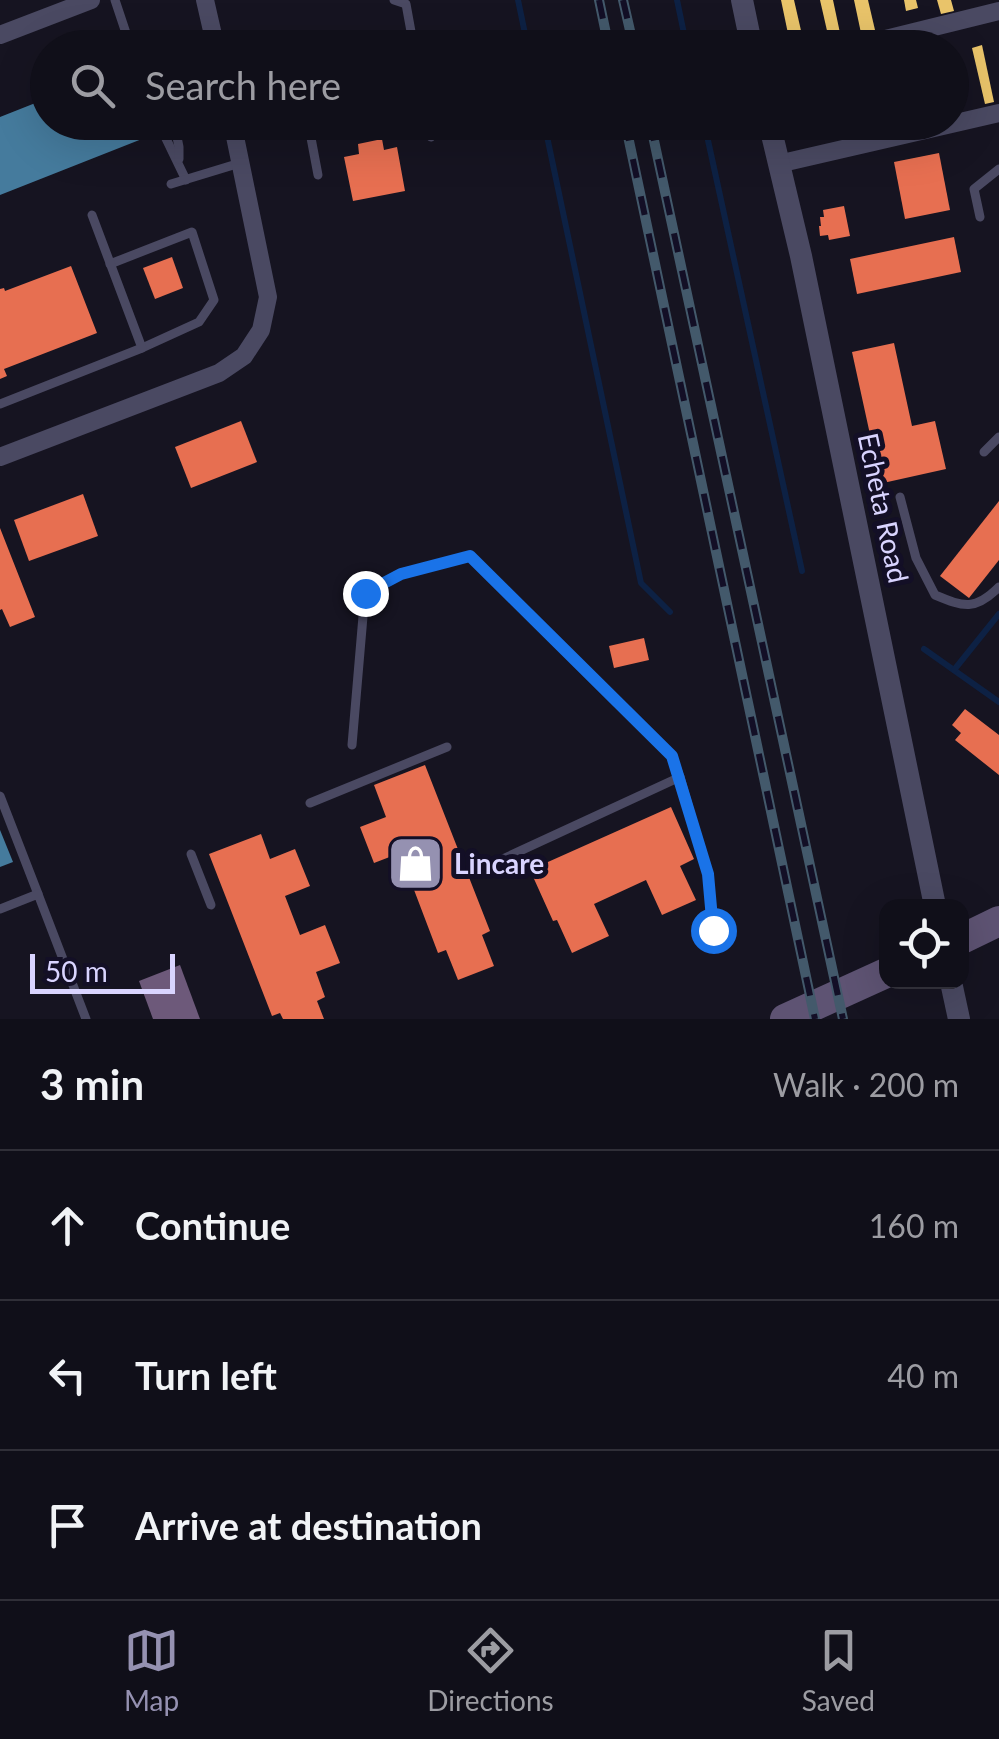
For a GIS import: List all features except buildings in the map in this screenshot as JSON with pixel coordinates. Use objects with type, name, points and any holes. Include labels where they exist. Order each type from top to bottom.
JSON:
[{"type":"main road","points":[[969,936],[999,921]]},
{"type":"main road","points":[[786,1019],[879,976]]},
{"type":"street","points":[[0,35],[90,0]]},
{"type":"street","points":[[205,0],[212,30]]},
{"type":"street","points":[[742,0],[748,30]]},
{"type":"street","points":[[924,30],[999,12]]},
{"type":"street","points":[[969,120],[999,113]]},
{"type":"street","points":[[0,458],[220,374],[244,356],[262,330],[268,297],[236,140]]},
{"type":"street","name":"Echeta Road","points":[[773,140],[802,256],[934,899]]},
{"type":"street","points":[[778,164],[882,140]]},
{"type":"street","points":[[953,989],[959,1019]]},
{"type":"lane","points":[[115,0],[126,30]]},
{"type":"lane","points":[[394,0],[406,4],[411,30]]},
{"type":"lane","points":[[166,140],[186,180]]},
{"type":"lane","points":[[178,140],[178,165]]},
{"type":"lane","points":[[311,140],[318,175]]},
{"type":"lane","points":[[172,184],[241,163]]},
{"type":"lane","points":[[980,216],[974,189],[999,168]]},
{"type":"lane","points":[[92,215],[142,348]]},
{"type":"lane","points":[[0,404],[199,322],[214,300],[192,232],[110,264]]},
{"type":"lane","points":[[984,452],[999,437]]},
{"type":"lane","points":[[900,496],[916,558],[935,595],[962,606],[988,599],[999,586]]},
{"type":"lane","points":[[352,744],[365,593],[401,574],[470,556],[672,756],[708,874],[713,930]]},
{"type":"lane","points":[[310,804],[446,747]]},
{"type":"lane","points":[[494,863],[680,776]]},
{"type":"lane","points":[[0,796],[86,1019]]},
{"type":"lane","points":[[191,854],[210,905]]},
{"type":"lane","points":[[0,909],[38,894]]},
{"type":"waterway","points":[[518,0],[524,30]]},
{"type":"waterway","points":[[677,0],[683,30]]},
{"type":"waterway","points":[[548,140],[641,583],[670,612]]},
{"type":"waterway","points":[[708,140],[802,571]]},
{"type":"waterway","points":[[954,670],[999,614]]},
{"type":"waterway","points":[[924,649],[999,702]]},
{"type":"railway","points":[[599,0],[605,30]]},
{"type":"railway","points":[[623,0],[630,30]]},
{"type":"railway","points":[[629,140],[815,1019]]},
{"type":"railway","points":[[654,140],[843,1019]]},
{"type":"place","name":"Lincare","points":[[415,864]]},
{"type":"route","points":[[365,593],[401,574],[470,556],[672,756],[708,874],[713,930]]}]
